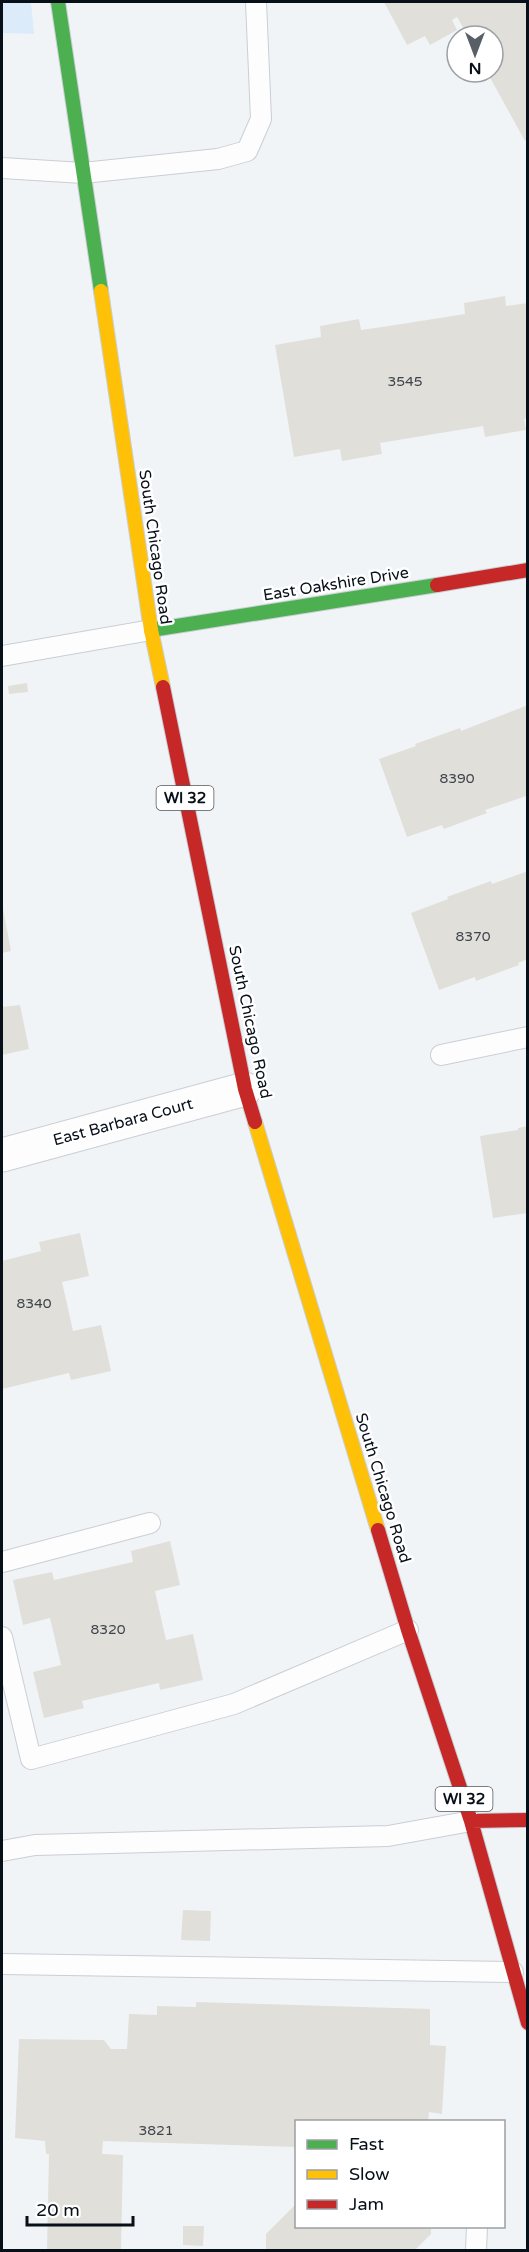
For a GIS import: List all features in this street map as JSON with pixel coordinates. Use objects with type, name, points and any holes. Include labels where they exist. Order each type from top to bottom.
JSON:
[{"type":"main road","name":"South Chicago Road","points":[[58,2],[150,630],[245,1089],[408,1630],[471,1821],[528,2023]]},
{"type":"main road","name":"East Oakshire Drive","points":[[150,630],[528,570]]},
{"type":"main road","points":[[471,1821],[528,1820]]},
{"type":"street","name":"East Barbara Court","points":[[2,1155],[245,1089]]},
{"type":"lane","points":[[2,168],[83,173],[218,159],[247,151],[261,119],[256,2]]},
{"type":"lane","points":[[2,656],[150,630]]},
{"type":"lane","points":[[441,1054],[528,1037]]},
{"type":"lane","points":[[2,1562],[150,1523]]},
{"type":"lane","points":[[2,1638],[31,1759],[234,1704],[408,1630]]},
{"type":"lane","points":[[2,1851],[35,1845],[388,1836],[471,1821]]},
{"type":"lane","points":[[2,1964],[513,1972]]},
{"type":"lane","points":[[477,2228],[477,2250]]},
{"type":"shaded area","points":[[2,2],[31,2],[34,34],[2,33]]},
{"type":"building","points":[[384,2],[528,2],[528,139],[525,141],[494,84],[505,84],[505,24],[461,24],[457,17],[452,20],[454,24],[445,24],[445,37],[430,45],[425,36],[407,45]]},
{"type":"building","points":[[505,296],[506,306],[528,303],[528,418],[524,419],[526,430],[485,437],[483,426],[380,443],[382,454],[342,461],[340,449],[294,457],[275,345],[321,337],[320,326],[359,319],[361,330],[465,314],[464,303]]},
{"type":"building","points":[[27,683],[28,692],[9,694],[8,686]]},
{"type":"building","points":[[528,705],[528,801],[526,796],[485,810],[487,813],[444,829],[442,825],[407,837],[379,759],[416,746],[415,744],[460,728],[461,731]]},
{"type":"building","points":[[528,871],[528,959],[518,963],[519,965],[476,981],[475,977],[439,990],[411,913],[491,881],[492,884]]},
{"type":"building","points":[[2,909],[11,951],[2,953]]},
{"type":"building","points":[[20,1005],[29,1049],[2,1055],[2,1007]]},
{"type":"building","points":[[528,1126],[528,1213],[493,1218],[480,1136],[518,1130],[518,1128]]},
{"type":"building","points":[[80,1233],[89,1276],[62,1282],[73,1331],[101,1325],[111,1371],[71,1380],[69,1373],[2,1389],[2,1261],[41,1251],[39,1242]]},
{"type":"building","points":[[170,1541],[180,1585],[155,1591],[166,1640],[193,1634],[203,1680],[160,1690],[159,1683],[82,1701],[84,1708],[44,1718],[33,1672],[61,1665],[50,1618],[23,1625],[13,1580],[52,1572],[54,1580],[133,1562],[131,1551]]},
{"type":"building","points":[[183,1910],[211,1911],[210,1941],[181,1940]]},
{"type":"building","points":[[196,2002],[430,2009],[430,2045],[446,2046],[442,2114],[429,2112],[428,2120],[295,2120],[295,2147],[103,2141],[102,2154],[123,2155],[121,2250],[47,2250],[49,2154],[46,2154],[45,2141],[15,2138],[19,2039],[104,2040],[111,2049],[127,2049],[129,2014],[157,2015],[157,2006],[196,2007]]},
{"type":"building","points":[[295,2205],[295,2228],[431,2228],[431,2234],[416,2249],[418,2250],[266,2250],[266,2234]]},
{"type":"building","points":[[183,2226],[204,2226],[203,2246],[183,2245]]},
{"type":"traffic: fast","points":[[58,2],[101,291]]},
{"type":"traffic: fast","points":[[151,630],[437,585]]},
{"type":"traffic: slow","points":[[101,291],[151,630],[163,687]]},
{"type":"traffic: slow","points":[[255,1122],[378,1530]]},
{"type":"traffic: jam","points":[[437,585],[528,570]]},
{"type":"traffic: jam","points":[[163,687],[245,1089],[255,1122]]},
{"type":"traffic: jam","points":[[378,1530],[408,1630],[471,1821],[528,2023]]},
{"type":"traffic: jam","points":[[471,1821],[528,1820]]}]
